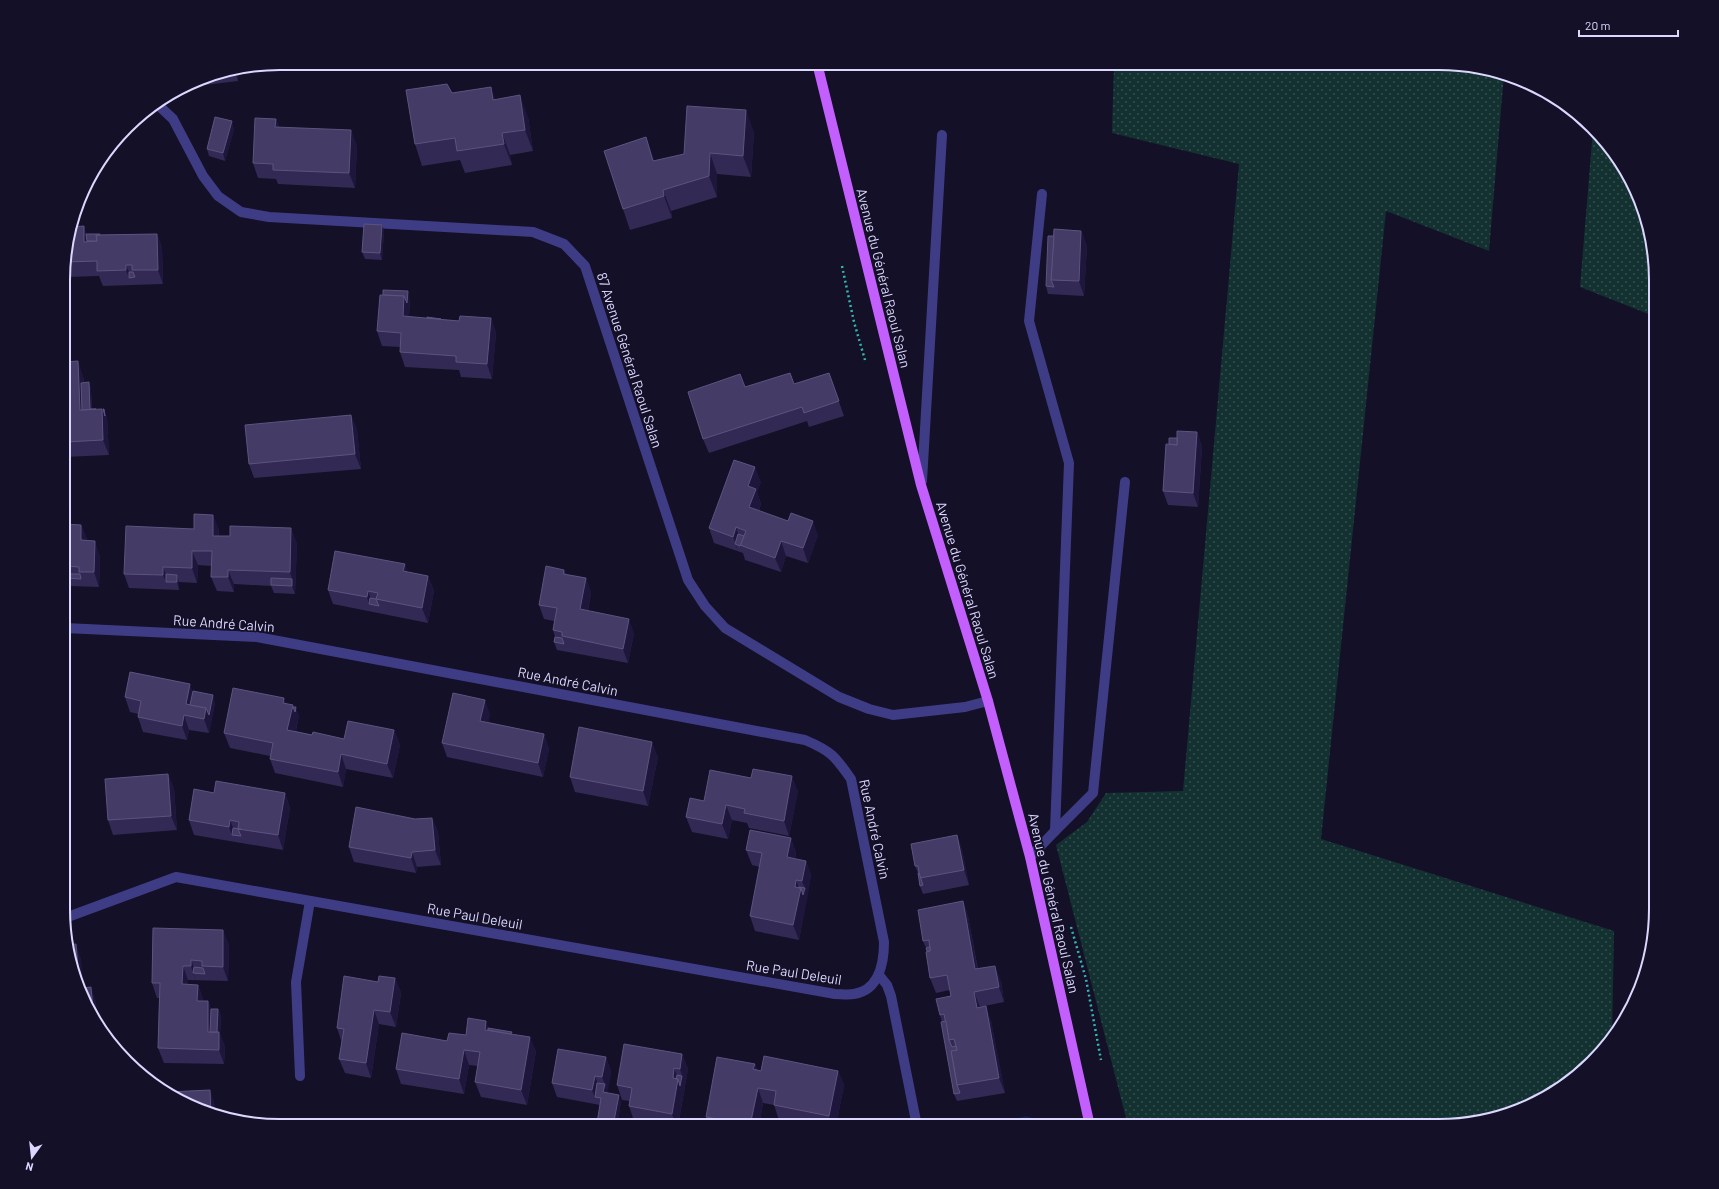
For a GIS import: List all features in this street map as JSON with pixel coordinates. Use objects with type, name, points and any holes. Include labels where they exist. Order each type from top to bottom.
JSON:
[{"type":"main road","name":"Avenue du Général Raoul Salan","points":[[819,70],[921,485],[988,701],[1030,857],[1088,1119]]},
{"type":"street","name":"87 Avenue Général Raoul Salan","points":[[160,107],[172,119],[203,176],[218,196],[241,212],[268,217],[533,232],[564,244],[585,266],[688,580],[704,606],[726,628],[751,645],[839,697],[869,709],[893,715],[965,707],[988,701]]},
{"type":"street","points":[[921,485],[942,135]]},
{"type":"street","points":[[1042,194],[1029,321],[1069,463],[1055,831]]},
{"type":"street","points":[[1030,857],[1093,793],[1126,482]]},
{"type":"street","name":"Rue André Calvin","points":[[70,628],[257,636],[798,739],[824,748],[838,760],[851,779],[884,942],[884,959],[879,975]]},
{"type":"street","name":"Rue Paul Deleuil","points":[[70,916],[176,878],[834,994],[854,994],[867,988],[879,975]]},
{"type":"street","points":[[300,1076],[296,982],[310,901]]},
{"type":"street","points":[[879,975],[887,985],[891,996],[916,1119]]},
{"type":"green space","points":[[1114,70],[1453,70],[1480,74],[1503,80],[1489,251],[1386,211],[1321,839],[1614,931],[1612,1028],[1588,1058],[1567,1076],[1544,1091],[1507,1108],[1480,1115],[1453,1119],[1126,1119],[1056,845],[1087,822],[1106,793],[1183,791],[1239,164],[1112,133]]},
{"type":"green space","points":[[1592,136],[1614,163],[1638,212],[1645,239],[1649,266],[1649,314],[1580,287]]},
{"type":"water","points":[[1026,1116],[1035,1119],[1014,1119]]},
{"type":"building","points":[[447,84],[452,93],[491,87],[493,100],[520,95],[525,130],[502,133],[504,144],[457,151],[455,138],[415,144],[406,90]]},
{"type":"building","points":[[687,106],[746,110],[743,156],[710,153],[709,176],[663,190],[664,196],[623,209],[604,151],[646,137],[653,161],[684,154]]},
{"type":"building","points":[[215,117],[232,121],[223,153],[207,149]]},
{"type":"building","points":[[255,118],[276,119],[275,127],[351,130],[349,173],[273,170],[273,164],[253,163]]},
{"type":"building","points":[[364,224],[382,225],[380,253],[362,252]]},
{"type":"building","points":[[84,226],[84,242],[97,241],[96,235],[157,234],[158,270],[132,270],[132,265],[126,265],[126,270],[97,271],[97,261],[71,262],[77,227]]},
{"type":"building","points":[[1054,229],[1081,231],[1079,281],[1051,280]]},
{"type":"building","points":[[86,234],[100,235],[96,235],[97,241],[87,241]]},
{"type":"building","points":[[1048,236],[1054,236],[1051,280],[1054,287],[1046,286]]},
{"type":"building","points":[[129,272],[133,272],[135,277],[129,278]]},
{"type":"building","points":[[383,290],[408,291],[407,303],[404,296],[383,295]]},
{"type":"building","points":[[380,295],[404,296],[403,316],[459,321],[460,316],[491,318],[487,364],[456,362],[456,356],[400,352],[401,333],[377,331]]},
{"type":"building","points":[[78,361],[80,410],[102,409],[103,440],[70,442],[70,362]]},
{"type":"building","points":[[790,373],[794,384],[829,373],[839,401],[804,413],[802,407],[703,439],[688,392],[740,374],[745,387]]},
{"type":"building","points":[[89,382],[90,409],[96,409],[82,410],[81,383]]},
{"type":"building","points":[[351,415],[355,454],[249,464],[245,425]]},
{"type":"building","points":[[1177,431],[1197,432],[1193,493],[1163,491],[1166,444],[1177,445]]},
{"type":"building","points":[[1169,438],[1177,438],[1177,445],[1169,444]]},
{"type":"building","points":[[734,460],[755,467],[748,486],[756,489],[749,507],[788,521],[791,513],[813,521],[803,548],[781,541],[775,558],[740,545],[746,531],[736,527],[733,537],[709,528]]},
{"type":"building","points":[[194,514],[213,515],[213,536],[230,536],[230,526],[291,528],[290,572],[228,570],[228,577],[211,577],[212,551],[192,551],[192,568],[163,567],[163,575],[124,574],[126,526],[194,529]]},
{"type":"building","points":[[70,524],[81,525],[81,540],[95,541],[94,572],[79,572],[79,567],[70,566]]},
{"type":"building","points":[[738,534],[744,536],[740,546],[735,544]]},
{"type":"building","points":[[335,551],[405,564],[403,571],[428,576],[422,608],[376,599],[378,593],[368,591],[367,597],[328,590]]},
{"type":"building","points":[[546,566],[564,570],[563,574],[586,578],[580,609],[629,619],[623,649],[562,636],[562,632],[553,630],[557,608],[539,605]]},
{"type":"building","points":[[70,574],[80,574],[81,579],[70,578]]},
{"type":"building","points":[[166,574],[177,575],[177,582],[166,582]]},
{"type":"building","points":[[271,578],[292,579],[292,586],[271,585]]},
{"type":"building","points":[[370,598],[376,599],[379,606],[369,604]]},
{"type":"building","points":[[555,637],[562,638],[564,644],[554,642]]},
{"type":"building","points":[[130,672],[190,684],[186,704],[206,708],[204,719],[184,715],[182,726],[138,717],[141,701],[125,697]]},
{"type":"building","points":[[233,688],[284,698],[283,703],[293,705],[287,730],[312,735],[313,732],[344,739],[348,721],[394,730],[387,764],[341,754],[338,772],[270,759],[273,743],[224,733]]},
{"type":"building","points":[[193,691],[213,695],[209,715],[206,708],[190,705]]},
{"type":"building","points":[[453,693],[485,700],[480,721],[544,734],[538,763],[442,743]]},
{"type":"building","points":[[579,727],[652,742],[643,791],[570,777]]},
{"type":"building","points":[[753,769],[792,776],[784,821],[744,813],[745,809],[726,805],[722,824],[686,817],[690,798],[704,801],[710,770],[751,778]]},
{"type":"building","points":[[168,774],[171,816],[108,820],[105,779]]},
{"type":"building","points":[[216,781],[285,793],[278,835],[238,829],[239,822],[230,820],[229,827],[189,820],[194,789],[214,793]]},
{"type":"building","points":[[356,807],[415,819],[432,818],[435,850],[412,852],[411,858],[349,847]]},
{"type":"building","points":[[233,828],[241,829],[238,829],[241,836],[232,835]]},
{"type":"building","points":[[750,830],[791,838],[787,857],[806,861],[802,881],[796,880],[795,887],[801,888],[793,925],[750,916],[762,853],[746,850]]},
{"type":"building","points":[[957,835],[964,870],[920,878],[918,866],[915,866],[911,844]]},
{"type":"building","points":[[918,873],[923,885],[920,886]]},
{"type":"building","points":[[799,887],[805,888],[803,895],[801,888]]},
{"type":"building","points":[[963,901],[975,969],[995,966],[999,987],[974,992],[977,1008],[986,1006],[999,1078],[957,1085],[951,1051],[957,1050],[954,1039],[949,1040],[944,1014],[940,1015],[936,999],[951,996],[947,975],[930,978],[926,952],[930,951],[929,940],[923,941],[918,910]]},
{"type":"building","points":[[153,928],[223,930],[223,967],[202,966],[202,961],[191,960],[191,966],[183,966],[182,984],[198,985],[197,1001],[208,1001],[208,1032],[219,1032],[219,1050],[158,1048],[160,983],[152,983]]},
{"type":"building","points":[[73,944],[76,944],[78,967],[74,950]]},
{"type":"building","points":[[930,947],[930,951],[927,951],[926,948]]},
{"type":"building","points":[[194,967],[203,968],[205,974],[193,973]]},
{"type":"building","points":[[344,976],[378,982],[379,976],[395,978],[390,1012],[374,1010],[366,1063],[339,1059],[344,1029],[337,1028]]},
{"type":"building","points":[[91,987],[92,1003],[86,989],[85,988]]},
{"type":"building","points":[[211,1009],[218,1009],[217,1032],[210,1032]]},
{"type":"building","points":[[468,1018],[486,1021],[485,1030],[530,1037],[521,1090],[475,1082],[480,1052],[464,1050],[459,1079],[396,1069],[402,1033],[447,1041],[449,1033],[466,1035]]},
{"type":"building","points":[[946,1021],[949,1040],[952,1047],[956,1046],[957,1050],[951,1051],[957,1085],[960,1093],[954,1094],[941,1022]]},
{"type":"building","points":[[488,1028],[512,1032],[511,1034],[488,1030]]},
{"type":"building","points":[[624,1044],[682,1054],[680,1069],[674,1068],[673,1078],[678,1079],[672,1114],[629,1106],[632,1088],[617,1085]]},
{"type":"building","points":[[558,1049],[606,1057],[602,1077],[595,1076],[592,1090],[552,1083]]},
{"type":"building","points":[[764,1056],[838,1071],[829,1116],[774,1105],[776,1091],[758,1088],[751,1119],[717,1119],[706,1117],[717,1057],[755,1064],[753,1069],[761,1071]]},
{"type":"building","points":[[677,1075],[682,1076],[680,1086],[678,1079],[676,1079]]},
{"type":"building","points":[[597,1083],[605,1084],[603,1092],[619,1095],[614,1119],[598,1119],[601,1098],[595,1097]]},
{"type":"building","points":[[210,1090],[211,1107],[200,1103],[176,1092]]}]
